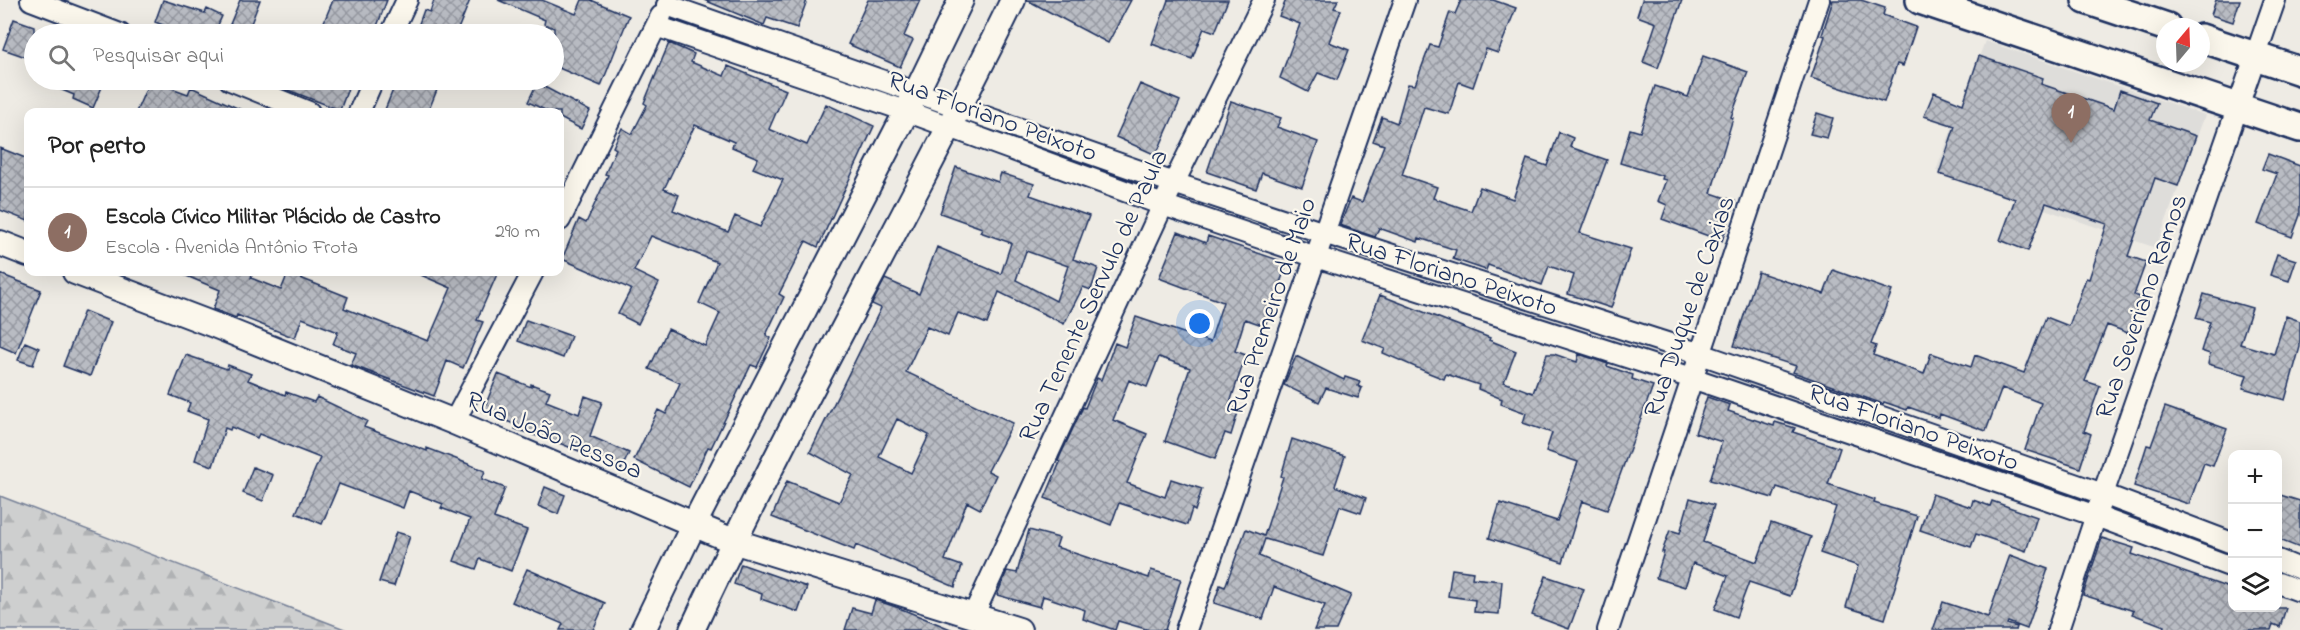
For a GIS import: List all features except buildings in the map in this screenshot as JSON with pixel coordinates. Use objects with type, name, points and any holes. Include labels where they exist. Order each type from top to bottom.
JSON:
[{"type":"main road","points":[[1920,0],[2300,128]]},
{"type":"main road","points":[[2086,0],[2156,23]]},
{"type":"main road","points":[[2210,41],[2300,71]]},
{"type":"street","points":[[31,0],[94,24]]},
{"type":"street","points":[[396,24],[407,0]]},
{"type":"street","points":[[643,630],[694,524],[961,0]]},
{"type":"street","points":[[692,630],[733,541],[955,118],[1013,0]]},
{"type":"street","name":"Rua Tenente Servulo de Paula","points":[[973,616],[1162,205],[1264,0]]},
{"type":"street","name":"Rua Premeiro de Maio","points":[[1186,630],[1405,0]]},
{"type":"street","name":"Rua Duque de Caxias","points":[[1608,630],[1819,0]]},
{"type":"street","name":"Rua Severiano Ramos","points":[[2058,630],[2274,0]]},
{"type":"street","points":[[564,212],[668,3]]},
{"type":"street","name":"Rua Floriano Peixoto","points":[[668,3],[955,118],[1162,205],[1692,378],[2096,516],[2228,566]]},
{"type":"street","name":"Rua Floriano Peixoto","points":[[656,26],[911,102]]},
{"type":"street","points":[[255,90],[299,108]]},
{"type":"street","points":[[361,108],[369,90]]},
{"type":"street","name":"Rua Floriano Peixoto","points":[[955,118],[1174,183],[1701,354],[2103,494],[2228,541]]},
{"type":"street","points":[[0,243],[24,252]]},
{"type":"street","name":"Rua João Pessoa","points":[[85,276],[454,422],[733,541],[1019,630]]},
{"type":"street","points":[[454,422],[531,276]]},
{"type":"street","points":[[2282,562],[2300,569]]},
{"type":"street","points":[[2282,585],[2300,591]]},
{"type":"shaded area","points":[[1985,41],[2205,115],[2156,248],[1936,171]]},
{"type":"green space","points":[[0,496],[347,630],[0,630]]},
{"type":"place","name":"Escola Cívico Militar Plácido de Castro","points":[[2071,143]]}]
